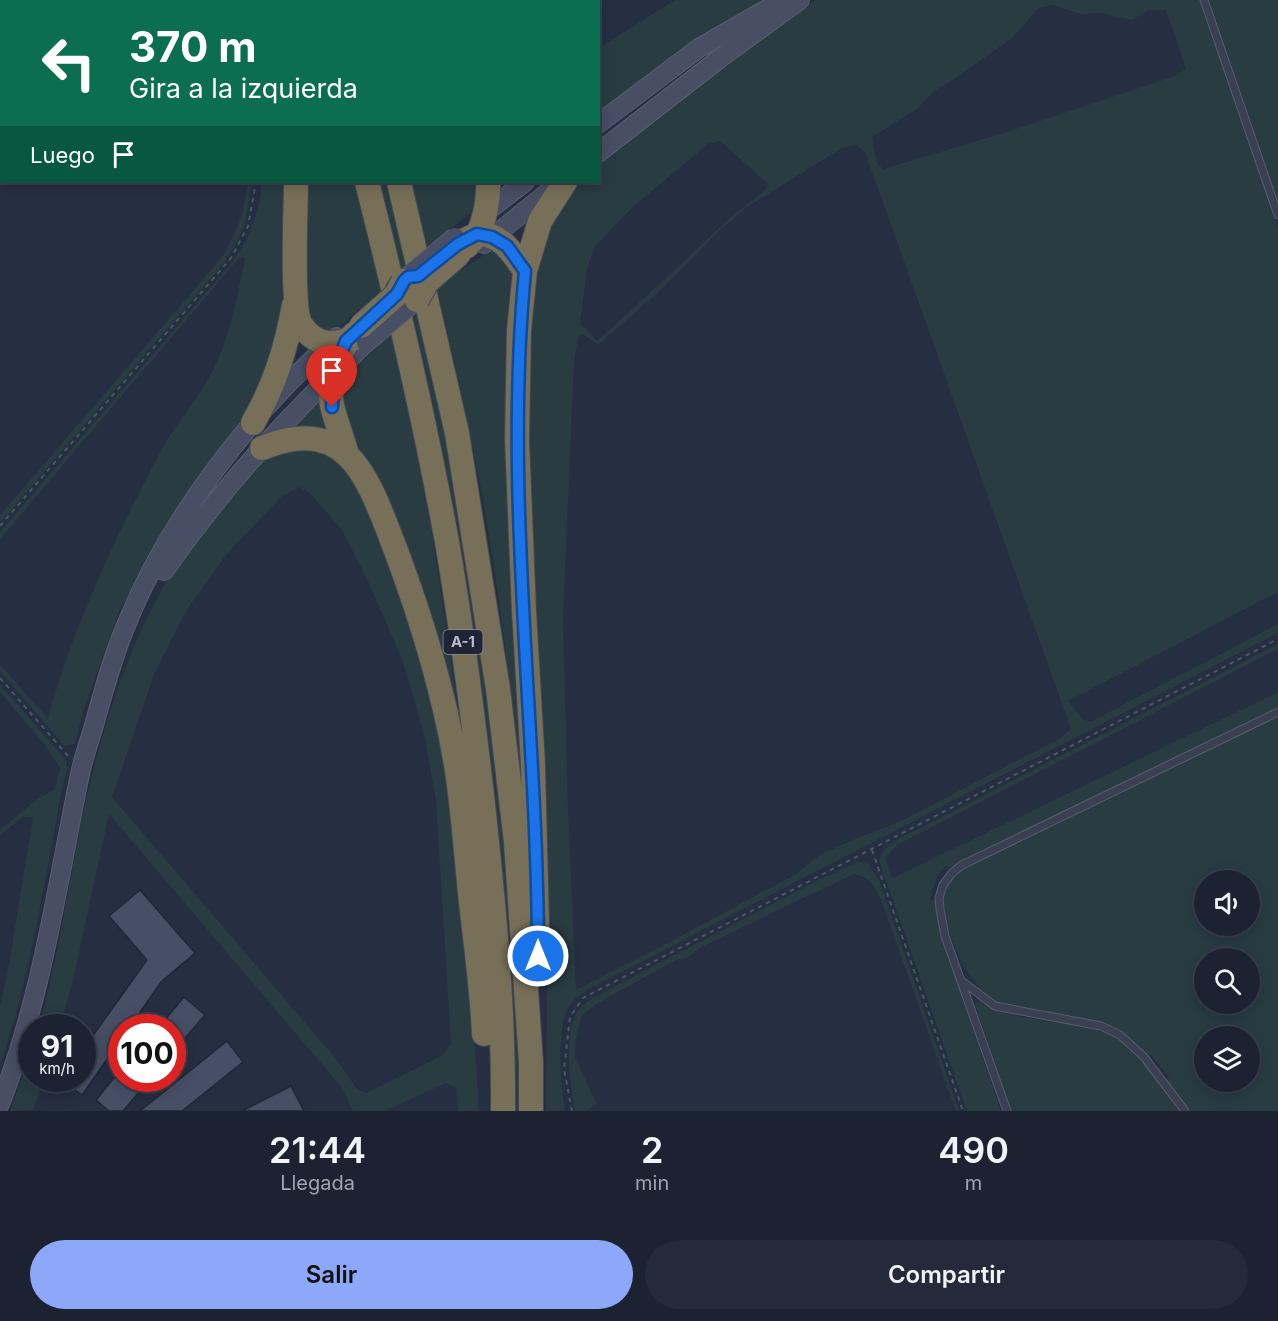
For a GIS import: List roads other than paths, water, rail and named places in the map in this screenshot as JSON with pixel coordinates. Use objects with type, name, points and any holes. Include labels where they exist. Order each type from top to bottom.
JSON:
[{"type":"highway","points":[[296,183],[296,297],[300,324],[319,341],[354,334]]},
{"type":"highway","name":"A-1","points":[[367,183],[427,436],[469,680],[498,961],[503,1111]]},
{"type":"highway","name":"A-1","points":[[399,183],[457,433],[498,689],[516,842],[531,1063],[531,1111]]},
{"type":"highway","points":[[347,455],[332,407],[333,373],[354,334],[397,294],[427,282],[470,240],[488,190],[488,183]]},
{"type":"highway","points":[[531,1063],[538,996],[538,917],[517,440],[519,330],[525,271],[540,221],[563,183]]},
{"type":"highway","points":[[470,240],[507,246],[525,271]]},
{"type":"highway","points":[[253,423],[280,368],[296,297]]},
{"type":"highway","points":[[262,448],[285,439],[306,438],[326,441],[347,455],[364,477],[398,556],[413,598],[430,654],[457,771],[483,1003],[489,1111]]},
{"type":"street","points":[[600,122],[699,48],[784,0]]},
{"type":"street","points":[[600,151],[719,59],[800,0]]},
{"type":"street","points":[[470,240],[524,183]]},
{"type":"street","points":[[470,240],[562,183]]},
{"type":"street","points":[[0,1104],[28,1023],[41,974],[81,772],[126,623],[151,571],[203,489],[253,423],[354,334]]},
{"type":"street","points":[[108,678],[157,580],[221,494],[333,373]]},
{"type":"lane","points":[[1204,0],[1278,215]]},
{"type":"lane","points":[[1007,1111],[945,936],[939,898],[943,885],[962,865],[1278,712]]},
{"type":"lane","points":[[963,982],[996,1006],[1101,1026],[1120,1035],[1144,1057],[1185,1111]]}]
